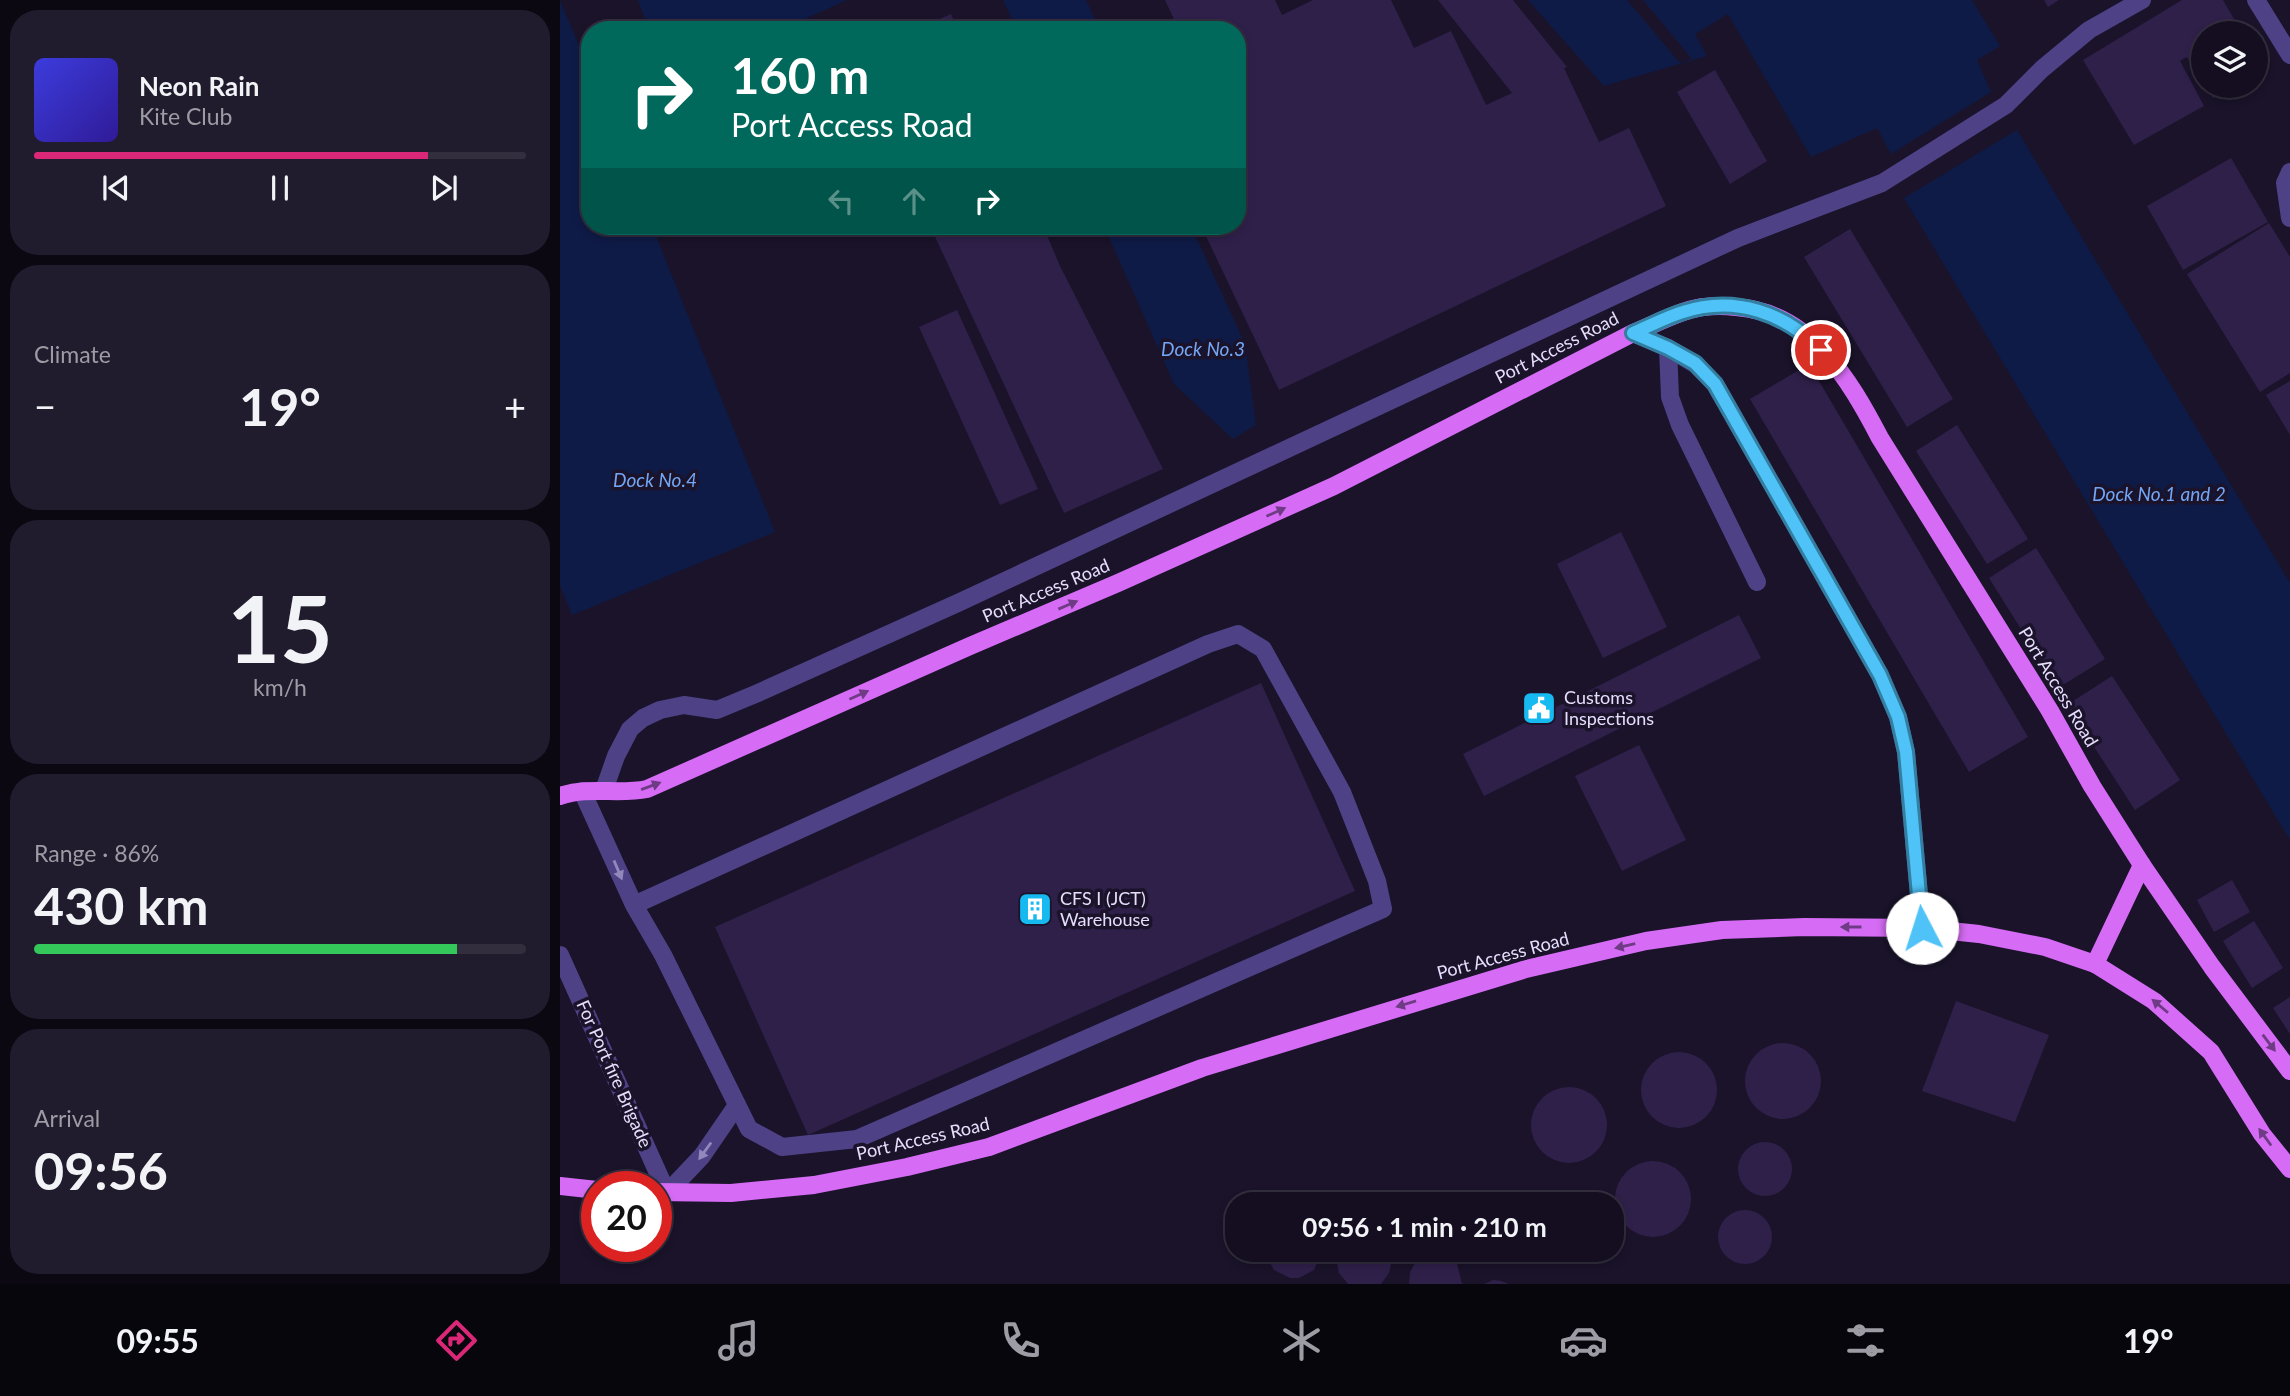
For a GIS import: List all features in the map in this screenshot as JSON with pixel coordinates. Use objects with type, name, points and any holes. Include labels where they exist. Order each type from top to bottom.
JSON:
[{"type":"main road","name":"Port Access Road","points":[[560,796],[582,791],[633,792],[647,789],[1118,583],[1334,485],[1633,333],[1685,311],[1717,305],[1756,308],[1778,317],[1806,335],[1836,365],[2142,865],[2212,967],[2290,1071]]},
{"type":"main road","points":[[2095,964],[2142,865]]},
{"type":"main road","name":"Port Access Road","points":[[672,1193],[731,1193],[814,1185],[907,1167],[989,1147],[1202,1068],[1514,973],[1646,941],[1722,930],[1804,927],[1922,928],[1979,934],[2045,947],[2095,964],[2154,1001],[2211,1052],[2262,1134],[2290,1169]]},
{"type":"main road","points":[[560,1186],[581,1188]]},
{"type":"lane","points":[[604,790],[616,756],[630,729],[643,718],[660,710],[684,705],[717,710],[758,693],[960,602],[1738,238],[1882,183],[2006,105],[2042,69],[2089,30],[2141,0]]},
{"type":"lane","points":[[2256,0],[2290,55]]},
{"type":"lane","points":[[2290,172],[2285,183],[2290,218]]},
{"type":"lane","points":[[1633,333],[1695,363],[1715,384],[1880,675],[1898,717],[1906,752],[1922,928]]},
{"type":"lane","points":[[1668,348],[1670,397],[1680,425],[1757,582]]},
{"type":"lane","points":[[582,791],[634,905],[663,955],[749,1129],[782,1147],[857,1139],[1383,909],[1377,881],[1342,792],[1263,649],[1238,634],[1208,644],[634,905]]},
{"type":"lane","name":"For Port fire Brigade","points":[[560,955],[653,1171]]},
{"type":"lane","points":[[672,1184],[702,1156],[737,1105]]},
{"type":"water","name":"Dock No.4","points":[[560,0],[581,50],[581,235],[656,235],[775,532],[572,615],[560,585]]},
{"type":"water","points":[[638,0],[847,0],[801,21],[646,21]]},
{"type":"water","points":[[1003,0],[1086,0],[1096,21],[1013,21]]},
{"type":"water","points":[[1528,0],[1972,0],[2000,46],[1977,60],[1991,92],[1891,154],[1877,128],[1811,157],[1728,14],[1695,34],[1707,56],[1604,86]]},
{"type":"water","name":"Dock No.1 and 2","points":[[2017,130],[2290,583],[2290,840],[1904,198]]},
{"type":"water","name":"Dock No.3","points":[[1108,235],[1195,235],[1245,344],[1256,425],[1233,439],[1174,384]]},
{"type":"pier","points":[[1627,0],[1643,0],[1692,59],[1680,63]]},
{"type":"building","points":[[1165,0],[1275,0],[1282,15],[1313,0],[1391,0],[1414,48],[1451,31],[1486,105],[1512,93],[1438,0],[1513,0],[1567,67],[1564,68],[1599,142],[1629,128],[1666,206],[1279,390],[1206,236],[1246,235],[1246,21],[1175,21]]},
{"type":"building","points":[[2044,0],[2059,0],[2048,7]]},
{"type":"building","points":[[2182,0],[2223,0],[2235,21],[2191,21],[2191,64],[2187,57],[2180,61],[2191,82],[2191,98],[2200,98],[2204,106],[2134,145],[2083,60]]},
{"type":"building","points":[[951,14],[954,21],[935,21]]},
{"type":"building","points":[[1715,70],[1767,161],[1730,184],[1677,92]]},
{"type":"building","points":[[2231,158],[2268,222],[2183,270],[2147,206]]},
{"type":"building","points":[[2269,223],[2290,257],[2290,373],[2260,392],[2187,274]]},
{"type":"building","points":[[1850,229],[1953,399],[1907,427],[1804,257]]},
{"type":"building","points":[[934,235],[1047,235],[1163,469],[1064,513]]},
{"type":"building","points":[[957,310],[1038,489],[1000,505],[919,327]]},
{"type":"building","points":[[1809,364],[2028,737],[1969,772],[1750,399]]},
{"type":"building","points":[[2290,381],[2290,435],[2266,395]]},
{"type":"building","points":[[1957,425],[2028,539],[1987,564],[1916,451]]},
{"type":"building","points":[[1621,532],[1667,627],[1603,658],[1557,564]]},
{"type":"building","points":[[2036,548],[2105,659],[2058,688],[1989,578]]},
{"type":"building","points":[[1739,615],[1761,658],[1484,796],[1463,754]]},
{"type":"building","points":[[2112,676],[2180,780],[2135,810],[2067,705]]},
{"type":"building","name":"CFS I (JCT) Warehouse","points":[[1261,683],[1355,891],[808,1135],[715,927]]},
{"type":"building","points":[[1639,745],[1686,840],[1622,871],[1575,776]]},
{"type":"building","points":[[2232,880],[2250,912],[2214,932],[2197,900]]},
{"type":"building","points":[[2254,921],[2283,968],[2252,988],[2223,941]]},
{"type":"building","points":[[2290,997],[2290,1034],[2273,1008]]},
{"type":"building","points":[[1956,1001],[2049,1035],[2015,1122],[1922,1091]]},
{"type":"building","points":[[1783,1043],[1797,1046],[1810,1054],[1818,1067],[1821,1081],[1818,1095],[1810,1108],[1797,1116],[1783,1119],[1769,1116],[1756,1108],[1748,1095],[1745,1081],[1748,1067],[1756,1054],[1769,1046]]},
{"type":"building","points":[[1679,1052],[1693,1055],[1706,1063],[1714,1076],[1717,1090],[1714,1104],[1706,1117],[1693,1125],[1679,1128],[1665,1125],[1652,1117],[1644,1104],[1641,1090],[1644,1076],[1652,1063],[1665,1055]]},
{"type":"building","points":[[1569,1087],[1583,1090],[1596,1098],[1604,1111],[1607,1125],[1604,1139],[1596,1152],[1583,1160],[1569,1163],[1555,1160],[1542,1152],[1534,1139],[1531,1125],[1534,1111],[1542,1098],[1555,1090]]},
{"type":"building","points":[[1765,1142],[1784,1150],[1792,1169],[1784,1188],[1765,1196],[1746,1188],[1738,1169],[1746,1150]]},
{"type":"building","points":[[1653,1161],[1667,1164],[1680,1172],[1690,1192],[1688,1213],[1680,1226],[1667,1234],[1653,1237],[1639,1234],[1626,1226],[1624,1192],[1616,1192],[1626,1172],[1639,1164]]},
{"type":"building","points":[[1745,1210],[1764,1218],[1772,1237],[1764,1256],[1745,1264],[1726,1256],[1718,1237],[1726,1218]]},
{"type":"building","points":[[1270,1262],[1317,1262],[1314,1270],[1299,1278],[1290,1278],[1274,1270]]},
{"type":"building","points":[[1390,1262],[1391,1265],[1381,1284],[1348,1284],[1339,1273],[1337,1263]]},
{"type":"building","points":[[1454,1262],[1457,1264],[1462,1284],[1409,1284],[1410,1272],[1415,1263]]},
{"type":"building","points":[[1493,1280],[1501,1281],[1509,1284],[1484,1284]]},
{"type":"place","name":"Customs Inspections","points":[[1539,708]]},
{"type":"place","name":"CFS I (JCT) Warehouse","points":[[1035,909]]},
{"type":"route","points":[[1821,350],[1806,335],[1778,317],[1756,308],[1717,305],[1685,311],[1633,333],[1695,363],[1715,384],[1880,675],[1898,717],[1906,752],[1922,928]]}]
